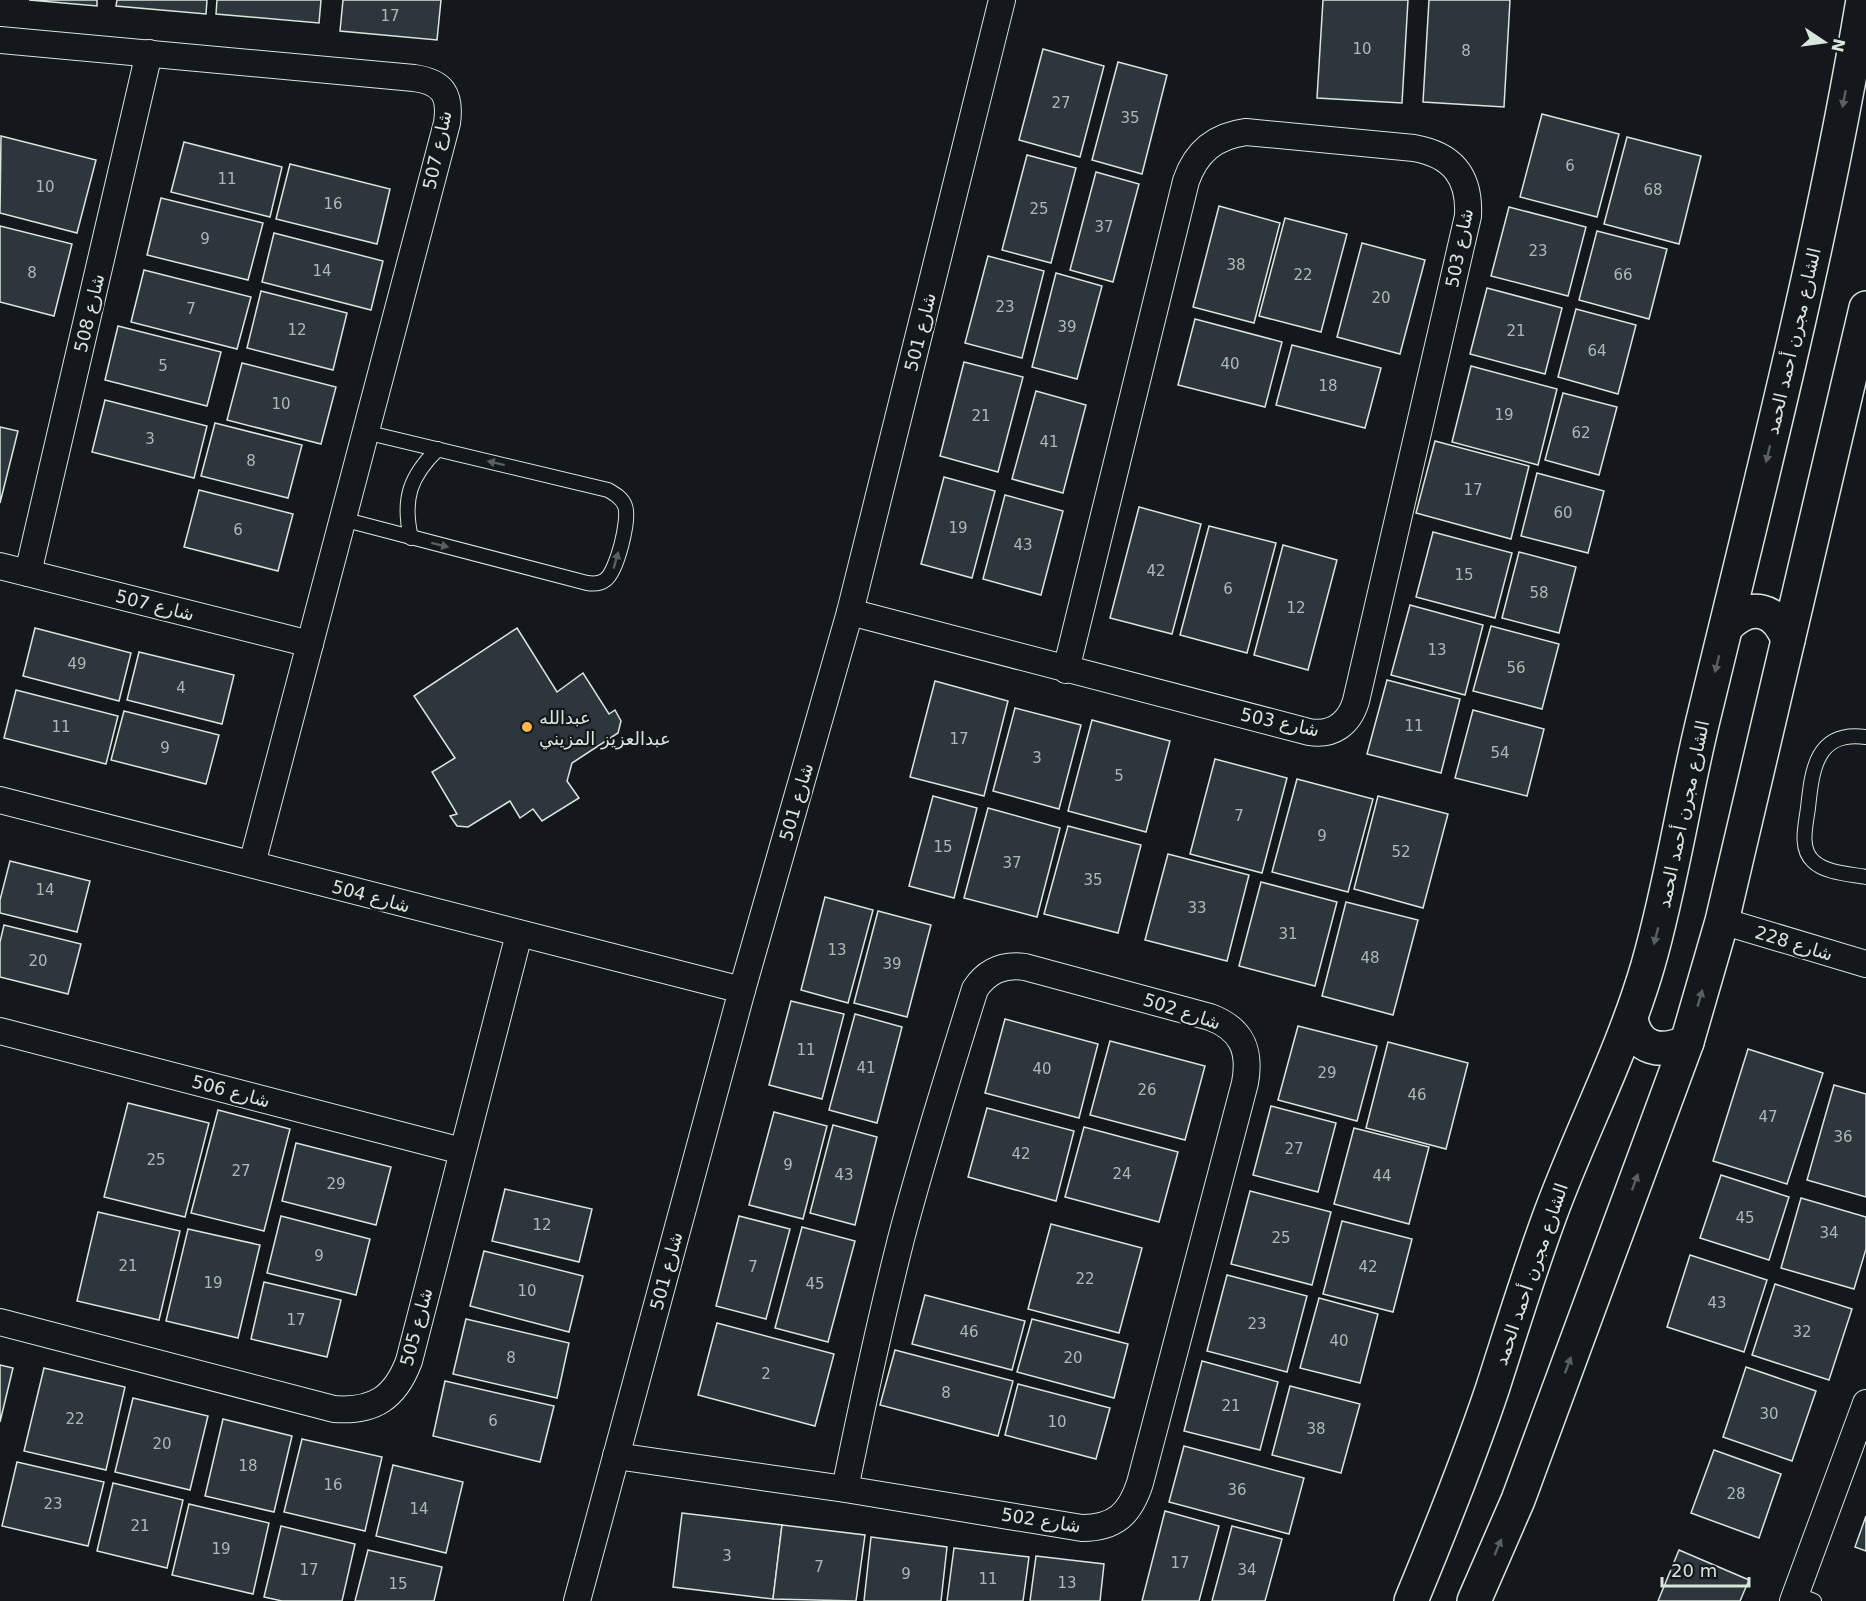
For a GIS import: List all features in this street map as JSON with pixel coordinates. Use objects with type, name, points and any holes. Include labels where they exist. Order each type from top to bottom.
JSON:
[{"type":"street","name":"شارع 501","points":[[577,1601],[742,990],[850,612],[1002,0]]},
{"type":"street","name":"الشارع مجرن أحمد الحمد","points":[[1411,1601],[1466,1463],[1552,1210],[1630,1019],[1647,968],[1663,909],[1682,813],[1799,325],[1855,7]]},
{"type":"street","name":"شارع 507","points":[[0,40],[414,78],[435,84],[443,91],[447,101],[447,123],[252,864]]},
{"type":"street","name":"شارع 508","points":[[28,573],[149,54]]},
{"type":"street","name":"شارع 503","points":[[850,612],[1066,670],[1309,732],[1327,732],[1346,722],[1356,701],[1468,216],[1469,200],[1465,184],[1457,170],[1445,158],[1430,151],[1414,148],[1246,132],[1221,138],[1199,154],[1186,181],[1066,670]]},
{"type":"street","points":[[1474,1601],[1518,1500],[1687,1042],[1722,921],[1788,640],[1861,358],[1866,308]]},
{"type":"street","name":"شارع 507","points":[[0,566],[310,644]]},
{"type":"street","points":[[1727,626],[1736,616],[1748,611],[1762,611],[1774,617],[1783,627],[1788,640]]},
{"type":"street","name":"شارع 504","points":[[0,800],[742,990]]},
{"type":"street","name":"شارع 228","points":[[1722,921],[1866,964]]},
{"type":"street","name":"شارع 505","points":[[0,1322],[334,1409],[351,1410],[367,1407],[388,1395],[403,1376],[409,1361],[519,934]]},
{"type":"street","name":"شارع 502","points":[[616,1456],[845,1489],[1082,1528],[1106,1525],[1125,1513],[1132,1504],[1140,1483],[1245,1083],[1248,1069],[1247,1055],[1234,1030],[1210,1017],[1024,967],[1005,966],[988,974],[981,981],[975,989],[902,1237],[871,1362],[845,1489]]},
{"type":"street","points":[[1630,1019],[1637,1035],[1651,1047],[1669,1049],[1687,1042]]},
{"type":"street","name":"شارع 506","points":[[0,1031],[462,1151]]},
{"type":"street","points":[[1801,1599],[1866,1403]]},
{"type":"lane","points":[[342,519],[587,583],[596,584],[604,581],[615,567],[627,514],[622,500],[616,494],[608,490],[365,432]]},
{"type":"lane","points":[[411,538],[407,519],[407,499],[413,480],[423,463],[438,449]]},
{"type":"lane","points":[[1866,737],[1845,737],[1834,741],[1818,757],[1811,780],[1804,836],[1807,854],[1819,866],[1866,877]]},
{"type":"building","points":[[29,0],[97,0],[97,6]]},
{"type":"building","points":[[117,0],[207,0],[206,14],[116,6]]},
{"type":"building","points":[[217,0],[321,0],[319,23],[216,14]]},
{"type":"building","points":[[343,0],[441,0],[437,40],[340,31]]},
{"type":"building","points":[[1323,0],[1408,0],[1402,103],[1317,98]]},
{"type":"building","points":[[1429,0],[1510,0],[1504,107],[1423,102]]},
{"type":"building","points":[[1043,49],[1104,66],[1080,157],[1019,140]]},
{"type":"building","points":[[1118,62],[1167,75],[1142,174],[1092,160]]},
{"type":"building","points":[[1542,114],[1619,134],[1597,217],[1520,197]]},
{"type":"building","points":[[1,136],[96,160],[77,233],[0,213]]},
{"type":"building","points":[[1627,137],[1701,156],[1679,244],[1604,224]]},
{"type":"building","points":[[184,142],[282,167],[270,217],[171,192]]},
{"type":"building","points":[[1027,155],[1076,168],[1051,263],[1002,250]]},
{"type":"building","points":[[290,164],[390,189],[377,244],[276,219]]},
{"type":"building","points":[[1096,172],[1139,184],[1113,282],[1070,270]]},
{"type":"building","points":[[161,198],[263,223],[248,280],[147,255]]},
{"type":"building","points":[[1219,206],[1280,223],[1254,323],[1193,307]]},
{"type":"building","points":[[1509,207],[1586,227],[1568,296],[1491,276]]},
{"type":"building","points":[[1285,218],[1347,234],[1321,332],[1259,316]]},
{"type":"building","points":[[0,226],[72,244],[54,316],[0,302]]},
{"type":"building","points":[[1597,231],[1667,249],[1649,319],[1579,300]]},
{"type":"building","points":[[274,233],[383,261],[371,310],[262,282]]},
{"type":"building","points":[[1362,243],[1425,260],[1400,354],[1337,337]]},
{"type":"building","points":[[988,256],[1044,271],[1022,358],[965,343]]},
{"type":"building","points":[[144,270],[251,297],[237,349],[131,322]]},
{"type":"building","points":[[1056,273],[1102,286],[1077,379],[1032,367]]},
{"type":"building","points":[[1487,288],[1562,308],[1545,374],[1470,354]]},
{"type":"building","points":[[261,291],[347,313],[333,370],[247,348]]},
{"type":"building","points":[[1576,309],[1636,325],[1618,394],[1558,377]]},
{"type":"building","points":[[1195,319],[1282,342],[1265,407],[1178,385]]},
{"type":"building","points":[[118,326],[221,352],[207,406],[105,380]]},
{"type":"building","points":[[1292,345],[1381,368],[1365,428],[1276,405]]},
{"type":"building","points":[[964,362],[1023,377],[998,472],[940,456]]},
{"type":"building","points":[[242,363],[336,387],[321,444],[227,420]]},
{"type":"building","points":[[1471,366],[1557,389],[1538,465],[1452,442]]},
{"type":"building","points":[[1036,391],[1086,405],[1063,493],[1012,479]]},
{"type":"building","points":[[1563,393],[1617,407],[1599,475],[1545,460]]},
{"type":"building","points":[[105,400],[207,426],[194,478],[92,452]]},
{"type":"building","points":[[215,423],[302,445],[288,498],[201,476]]},
{"type":"building","points":[[0,427],[18,431],[0,503]]},
{"type":"building","points":[[1435,441],[1529,466],[1511,539],[1416,513]]},
{"type":"building","points":[[1537,473],[1604,491],[1588,553],[1521,536]]},
{"type":"building","points":[[944,477],[995,491],[972,578],[921,564]]},
{"type":"building","points":[[199,490],[293,514],[278,571],[184,547]]},
{"type":"building","points":[[1005,495],[1063,511],[1041,595],[983,579]]},
{"type":"building","points":[[1139,507],[1201,524],[1172,634],[1110,618]]},
{"type":"building","points":[[1209,526],[1276,543],[1247,653],[1180,635]]},
{"type":"building","points":[[1433,532],[1512,553],[1495,618],[1416,597]]},
{"type":"building","points":[[1283,545],[1337,560],[1308,670],[1254,655]]},
{"type":"building","points":[[1519,552],[1576,567],[1559,633],[1502,618]]},
{"type":"building","points":[[1410,605],[1483,625],[1465,695],[1391,675]]},
{"type":"building","points":[[1491,626],[1559,644],[1542,709],[1473,691]]},
{"type":"building","points":[[35,628],[131,653],[119,701],[23,676]]},
{"type":"building","name":"عبدالله عبدالعزيز المزيني","points":[[517,628],[557,692],[583,673],[609,714],[615,710],[621,721],[618,733],[572,763],[567,781],[579,798],[542,821],[533,809],[520,818],[510,801],[468,827],[457,826],[450,816],[457,814],[432,772],[455,758],[414,696]]},
{"type":"building","points":[[139,652],[234,675],[222,724],[127,700]]},
{"type":"building","points":[[1387,680],[1460,699],[1441,773],[1367,754]]},
{"type":"building","points":[[935,681],[1008,701],[984,796],[910,777]]},
{"type":"building","points":[[16,690],[118,716],[106,764],[4,738]]},
{"type":"building","points":[[1015,708],[1081,725],[1059,809],[993,791]]},
{"type":"building","points":[[1473,710],[1544,729],[1527,796],[1455,778]]},
{"type":"building","points":[[124,711],[219,735],[206,784],[111,760]]},
{"type":"building","points":[[1092,720],[1170,741],[1146,832],[1068,811]]},
{"type":"building","points":[[1215,759],[1287,778],[1262,873],[1190,854]]},
{"type":"building","points":[[1297,779],[1373,799],[1348,892],[1272,872]]},
{"type":"building","points":[[933,796],[977,808],[954,898],[909,886]]},
{"type":"building","points":[[1378,796],[1448,814],[1423,908],[1354,889]]},
{"type":"building","points":[[988,808],[1060,828],[1037,917],[964,898]]},
{"type":"building","points":[[1068,826],[1141,845],[1118,933],[1044,914]]},
{"type":"building","points":[[1168,854],[1249,875],[1227,961],[1145,940]]},
{"type":"building","points":[[10,861],[90,881],[77,932],[0,913],[0,900]]},
{"type":"building","points":[[1261,882],[1337,902],[1315,986],[1239,966]]},
{"type":"building","points":[[825,897],[873,910],[848,1003],[801,990]]},
{"type":"building","points":[[1346,902],[1418,920],[1393,1015],[1322,996]]},
{"type":"building","points":[[878,911],[931,925],[907,1017],[854,1003]]},
{"type":"building","points":[[4,925],[81,944],[68,994],[0,977],[0,942]]},
{"type":"building","points":[[791,1001],[844,1014],[822,1099],[769,1085]]},
{"type":"building","points":[[855,1014],[902,1027],[877,1123],[829,1110]]},
{"type":"building","points":[[1005,1019],[1098,1044],[1079,1118],[985,1093]]},
{"type":"building","points":[[1298,1026],[1377,1046],[1357,1121],[1278,1100]]},
{"type":"building","points":[[1110,1041],[1205,1066],[1185,1140],[1090,1115]]},
{"type":"building","points":[[1388,1042],[1468,1063],[1446,1149],[1366,1128]]},
{"type":"building","points":[[1748,1049],[1823,1073],[1787,1184],[1713,1161]]},
{"type":"building","points":[[1834,1085],[1866,1094],[1866,1197],[1807,1180]]},
{"type":"building","points":[[128,1103],[209,1123],[185,1217],[104,1197]]},
{"type":"building","points":[[1271,1106],[1336,1123],[1318,1192],[1253,1175]]},
{"type":"building","points":[[987,1108],[1074,1131],[1056,1201],[968,1177]]},
{"type":"building","points":[[218,1110],[290,1129],[264,1231],[191,1213]]},
{"type":"building","points":[[774,1112],[827,1126],[803,1219],[749,1205]]},
{"type":"building","points":[[833,1125],[877,1137],[855,1225],[810,1213]]},
{"type":"building","points":[[1084,1127],[1178,1152],[1159,1222],[1065,1197]]},
{"type":"building","points":[[1354,1128],[1429,1147],[1409,1224],[1334,1204]]},
{"type":"building","points":[[296,1143],[391,1167],[376,1225],[282,1201]]},
{"type":"building","points":[[1721,1175],[1789,1197],[1769,1260],[1700,1238]]},
{"type":"building","points":[[505,1189],[592,1209],[579,1262],[492,1241]]},
{"type":"building","points":[[1250,1191],[1331,1212],[1312,1285],[1231,1264]]},
{"type":"building","points":[[1801,1198],[1866,1217],[1866,1249],[1854,1289],[1781,1268]]},
{"type":"building","points":[[98,1212],[180,1231],[159,1320],[77,1301]]},
{"type":"building","points":[[281,1216],[370,1239],[356,1295],[267,1273]]},
{"type":"building","points":[[739,1216],[790,1229],[766,1319],[716,1306]]},
{"type":"building","points":[[1342,1221],[1412,1239],[1393,1312],[1323,1294]]},
{"type":"building","points":[[1051,1224],[1142,1248],[1119,1333],[1028,1309]]},
{"type":"building","points":[[802,1227],[855,1241],[828,1342],[775,1328]]},
{"type":"building","points":[[188,1229],[260,1245],[238,1338],[166,1321]]},
{"type":"building","points":[[484,1251],[583,1276],[569,1332],[470,1306]]},
{"type":"building","points":[[1690,1255],[1767,1280],[1744,1352],[1667,1327]]},
{"type":"building","points":[[1227,1275],[1307,1296],[1287,1372],[1207,1351]]},
{"type":"building","points":[[264,1282],[341,1300],[327,1357],[251,1339]]},
{"type":"building","points":[[1775,1284],[1852,1309],[1829,1380],[1752,1355]]},
{"type":"building","points":[[925,1295],[1025,1321],[1012,1370],[912,1344]]},
{"type":"building","points":[[1319,1298],[1378,1314],[1360,1383],[1300,1368]]},
{"type":"building","points":[[466,1319],[569,1343],[557,1398],[453,1374]]},
{"type":"building","points":[[1032,1319],[1128,1344],[1114,1398],[1017,1372]]},
{"type":"building","points":[[717,1323],[834,1354],[815,1426],[698,1395]]},
{"type":"building","points":[[895,1350],[1013,1381],[998,1436],[880,1405]]},
{"type":"building","points":[[1202,1361],[1278,1382],[1260,1450],[1184,1431]]},
{"type":"building","points":[[0,1365],[13,1368],[0,1422]]},
{"type":"building","points":[[1746,1367],[1816,1391],[1792,1461],[1723,1437]]},
{"type":"building","points":[[44,1368],[125,1387],[106,1470],[24,1451]]},
{"type":"building","points":[[445,1381],[554,1406],[540,1462],[433,1436]]},
{"type":"building","points":[[1018,1384],[1110,1408],[1096,1459],[1005,1435]]},
{"type":"building","points":[[1290,1386],[1360,1404],[1341,1473],[1272,1455]]},
{"type":"building","points":[[133,1398],[208,1416],[190,1490],[115,1472]]},
{"type":"building","points":[[223,1419],[292,1436],[274,1512],[205,1496]]},
{"type":"building","points":[[302,1439],[382,1457],[365,1531],[284,1512]]},
{"type":"building","points":[[1184,1446],[1304,1478],[1289,1534],[1169,1502]]},
{"type":"building","points":[[1714,1450],[1781,1474],[1759,1538],[1691,1513]]},
{"type":"building","points":[[17,1462],[104,1482],[88,1546],[2,1526]]},
{"type":"building","points":[[393,1465],[463,1482],[446,1553],[376,1536]]},
{"type":"building","points":[[113,1483],[183,1500],[167,1568],[97,1551]]},
{"type":"building","points":[[189,1504],[269,1523],[253,1594],[172,1575]]},
{"type":"building","points":[[1165,1511],[1219,1526],[1199,1601],[1142,1601]]},
{"type":"building","points":[[682,1513],[782,1525],[773,1599],[673,1587]]},
{"type":"building","points":[[1866,1516],[1866,1551],[1855,1547]]},
{"type":"building","points":[[782,1525],[865,1535],[856,1601],[773,1599]]},
{"type":"building","points":[[281,1526],[355,1544],[342,1601],[282,1601],[264,1597]]},
{"type":"building","points":[[1232,1526],[1282,1539],[1265,1601],[1212,1601]]},
{"type":"building","points":[[871,1537],[947,1547],[941,1601],[864,1601]]},
{"type":"building","points":[[954,1548],[1029,1557],[1023,1601],[947,1601]]},
{"type":"building","points":[[368,1550],[442,1567],[434,1601],[355,1601]]},
{"type":"building","points":[[1679,1550],[1749,1580],[1740,1601],[1658,1601]]},
{"type":"building","points":[[1036,1556],[1104,1564],[1100,1601],[1030,1601]]},
{"type":"place","name":"عبدالله عبدالعزيز المزيني","points":[[527,727]]}]
